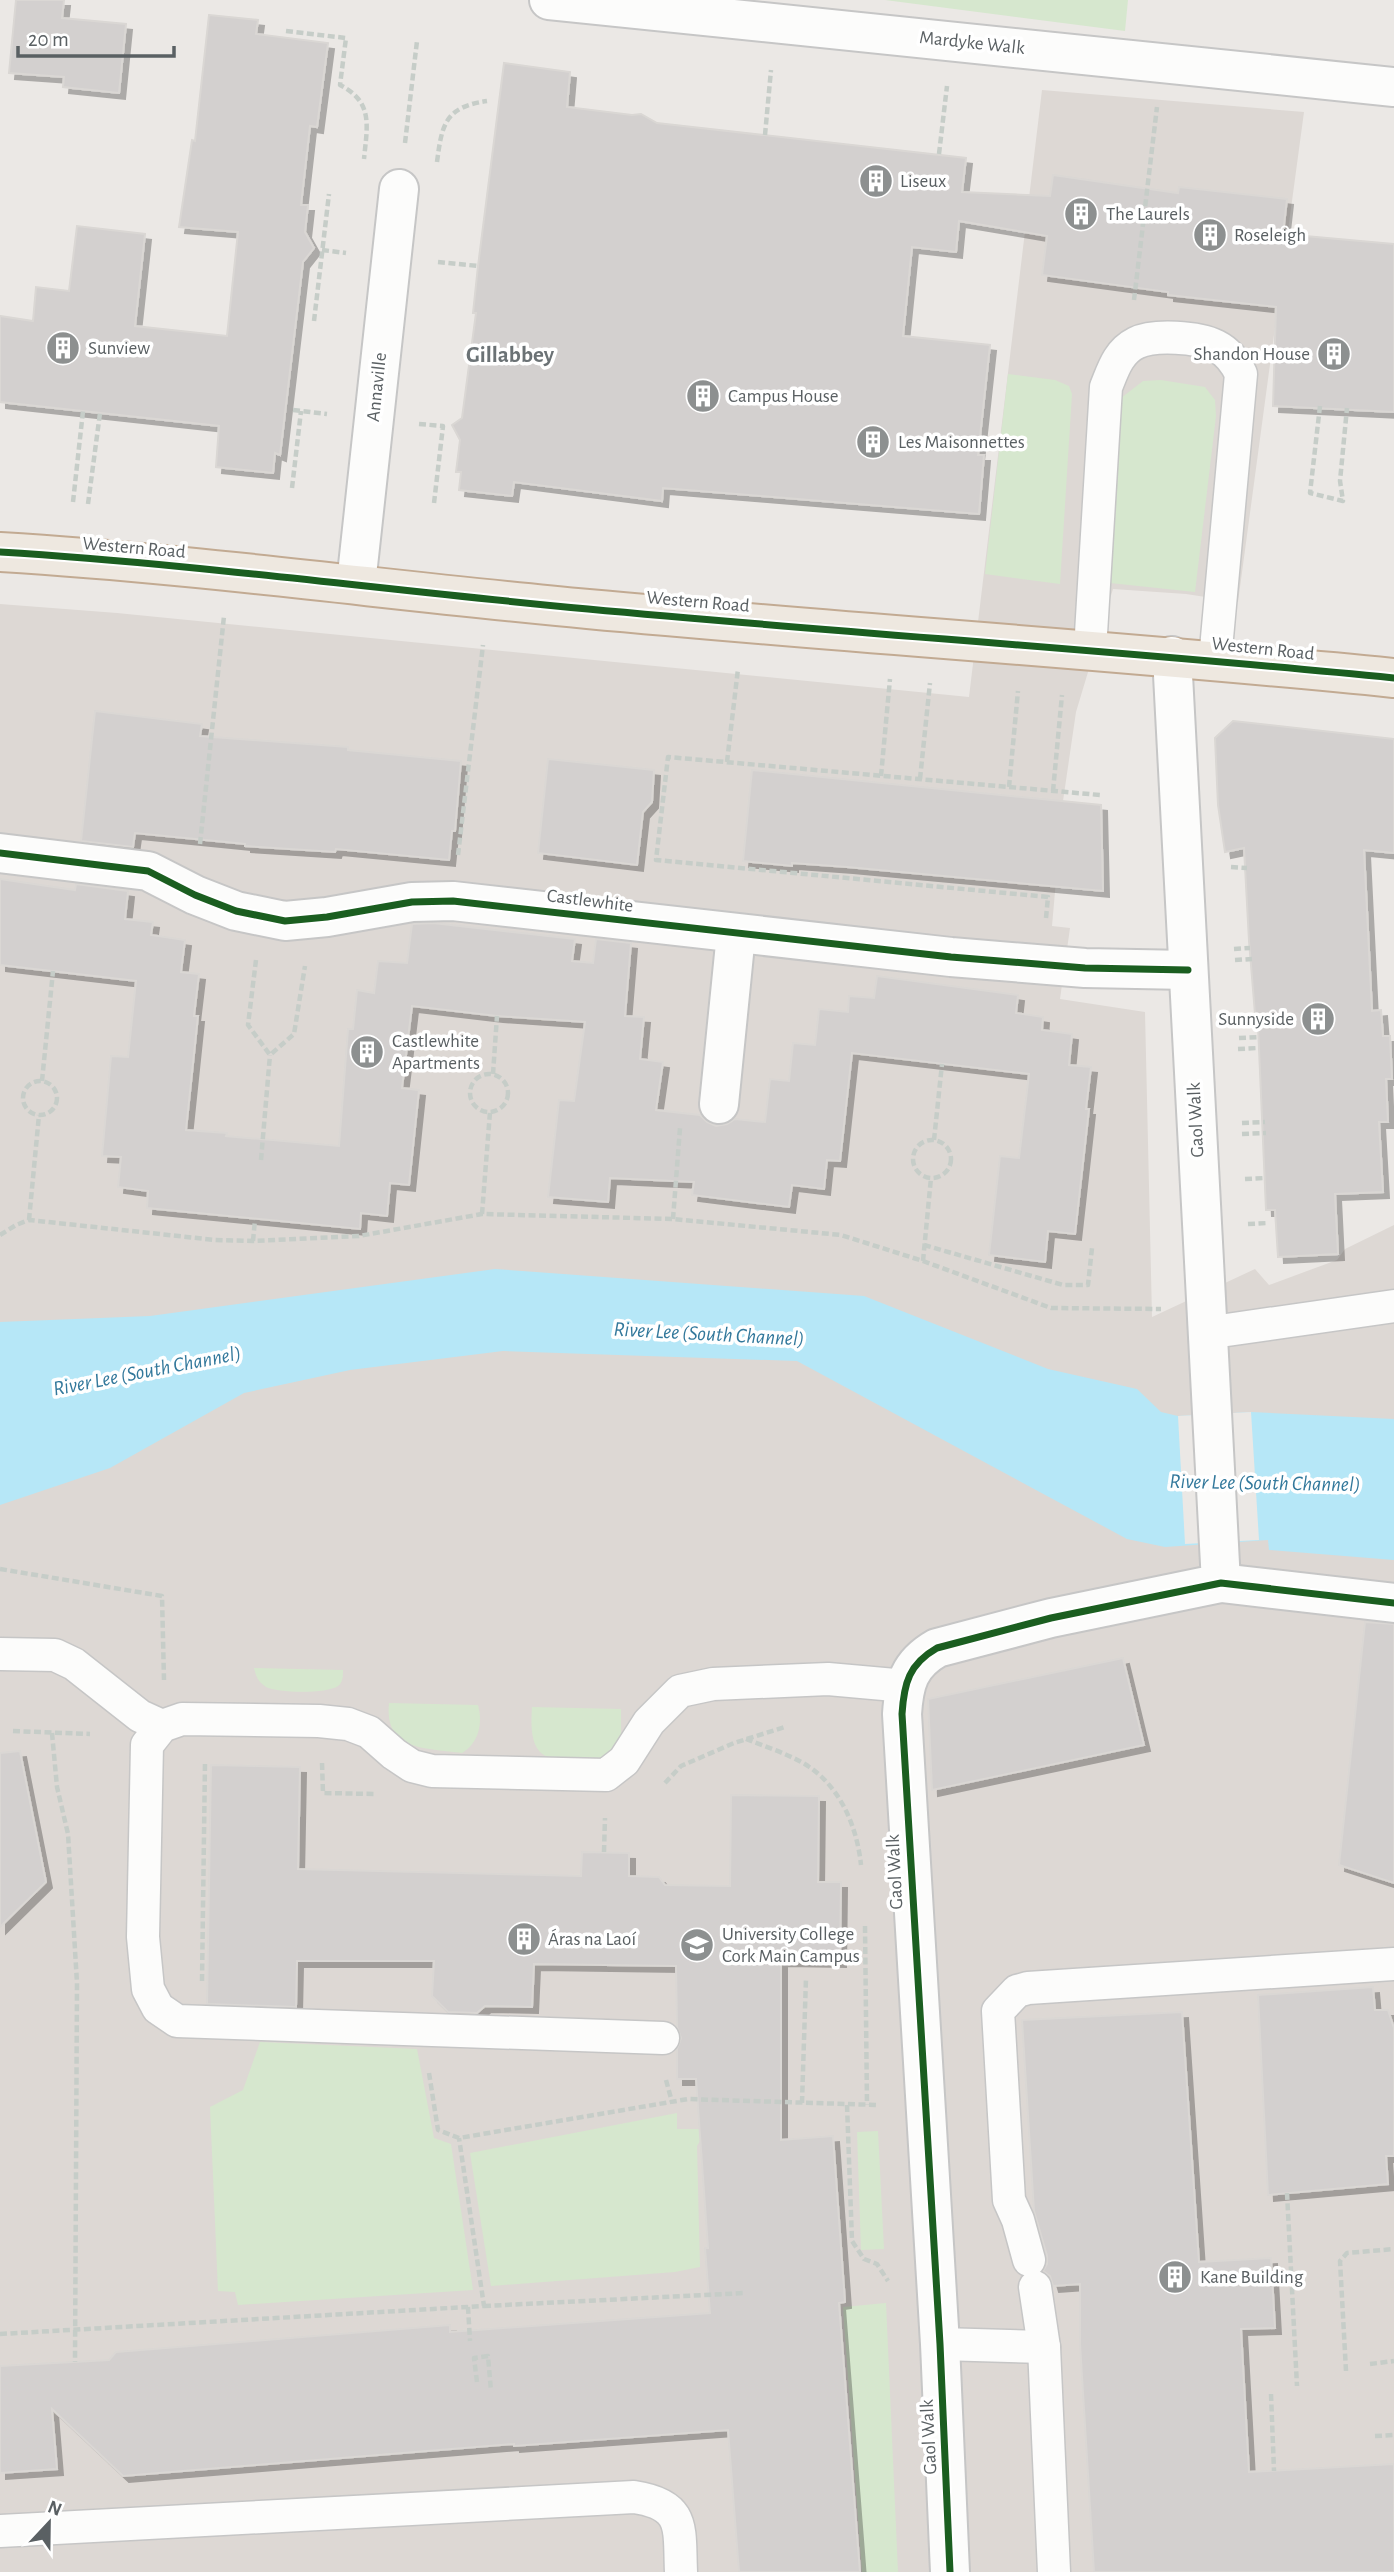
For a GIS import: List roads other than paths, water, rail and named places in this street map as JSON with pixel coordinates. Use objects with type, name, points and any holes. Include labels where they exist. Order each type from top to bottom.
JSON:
[{"type":"highway","name":"Western Road","points":[[0,552],[356,584],[585,609],[1172,656],[1394,678]]},
{"type":"street","name":"Mardyke Walk","points":[[549,0],[1394,87]]},
{"type":"street","name":"Annaville","points":[[356,584],[399,189]]},
{"type":"street","name":"Gaol Walk","points":[[1172,656],[1221,1583]]},
{"type":"street","name":"Castlewhite","points":[[0,853],[148,871],[195,895],[236,911],[285,921],[327,918],[411,902],[453,901],[736,934],[1041,964],[1085,968],[1188,970]]},
{"type":"street","points":[[719,1104],[736,934]]},
{"type":"street","name":"Gaol Walk","points":[[950,2572],[940,2344],[902,1714],[906,1686],[913,1667],[937,1648],[1051,1618],[1221,1583],[1394,1603]]},
{"type":"lane","points":[[1090,650],[1106,387],[1119,356],[1136,343],[1161,337],[1205,342],[1219,347],[1236,363],[1241,374],[1215,660]]},
{"type":"lane","points":[[1206,1334],[1394,1306]]},
{"type":"lane","points":[[0,1654],[55,1656],[64,1660],[101,1683],[140,1716],[162,1726]]},
{"type":"lane","points":[[663,2038],[177,2021],[158,2008],[148,1989],[143,1937],[147,1745],[162,1726],[182,1719],[328,1722],[365,1730],[412,1766],[432,1771],[606,1775],[624,1761],[649,1722],[680,1691],[713,1684],[828,1679],[906,1686]]},
{"type":"lane","points":[[1054,2572],[1043,2325],[1018,2220],[1009,2200],[998,2011],[1017,1991],[1028,1988],[1394,1964]]},
{"type":"lane","points":[[940,2344],[1044,2347]]},
{"type":"lane","points":[[0,2531],[634,2497],[656,2500],[671,2511],[679,2526],[681,2572]]},
{"type":"water","name":"River Lee (South Channel)","points":[[495,1269],[864,1296],[1048,1369],[1137,1389],[1161,1412],[1178,1416],[1251,1412],[1394,1419],[1394,1560],[1269,1550],[1268,1540],[1165,1547],[1127,1539],[797,1361],[503,1351],[350,1370],[244,1393],[110,1468],[0,1505],[0,1322],[150,1316]]},
{"type":"place","name":"Liseux","points":[[876,181]]},
{"type":"place","name":"The Laurels","points":[[1081,214]]},
{"type":"place","name":"Roseleigh","points":[[1210,235]]},
{"type":"place","name":"Sunview","points":[[63,348]]},
{"type":"place","name":"Shandon House","points":[[1334,354]]},
{"type":"place","name":"Campus House","points":[[703,396]]},
{"type":"place","name":"Les Maisonnettes","points":[[873,442]]},
{"type":"place","name":"Sunnyside","points":[[1318,1019]]},
{"type":"place","name":"Castlewhite Apartments","points":[[367,1052]]},
{"type":"place","name":"Áras na Laoí","points":[[524,1939]]},
{"type":"place","name":"University College Cork Main Campus","points":[[697,1945]]},
{"type":"place","name":"Kane Building","points":[[1175,2277]]},
{"type":"district","name":"Gillabbey","points":[[510,355]]}]
